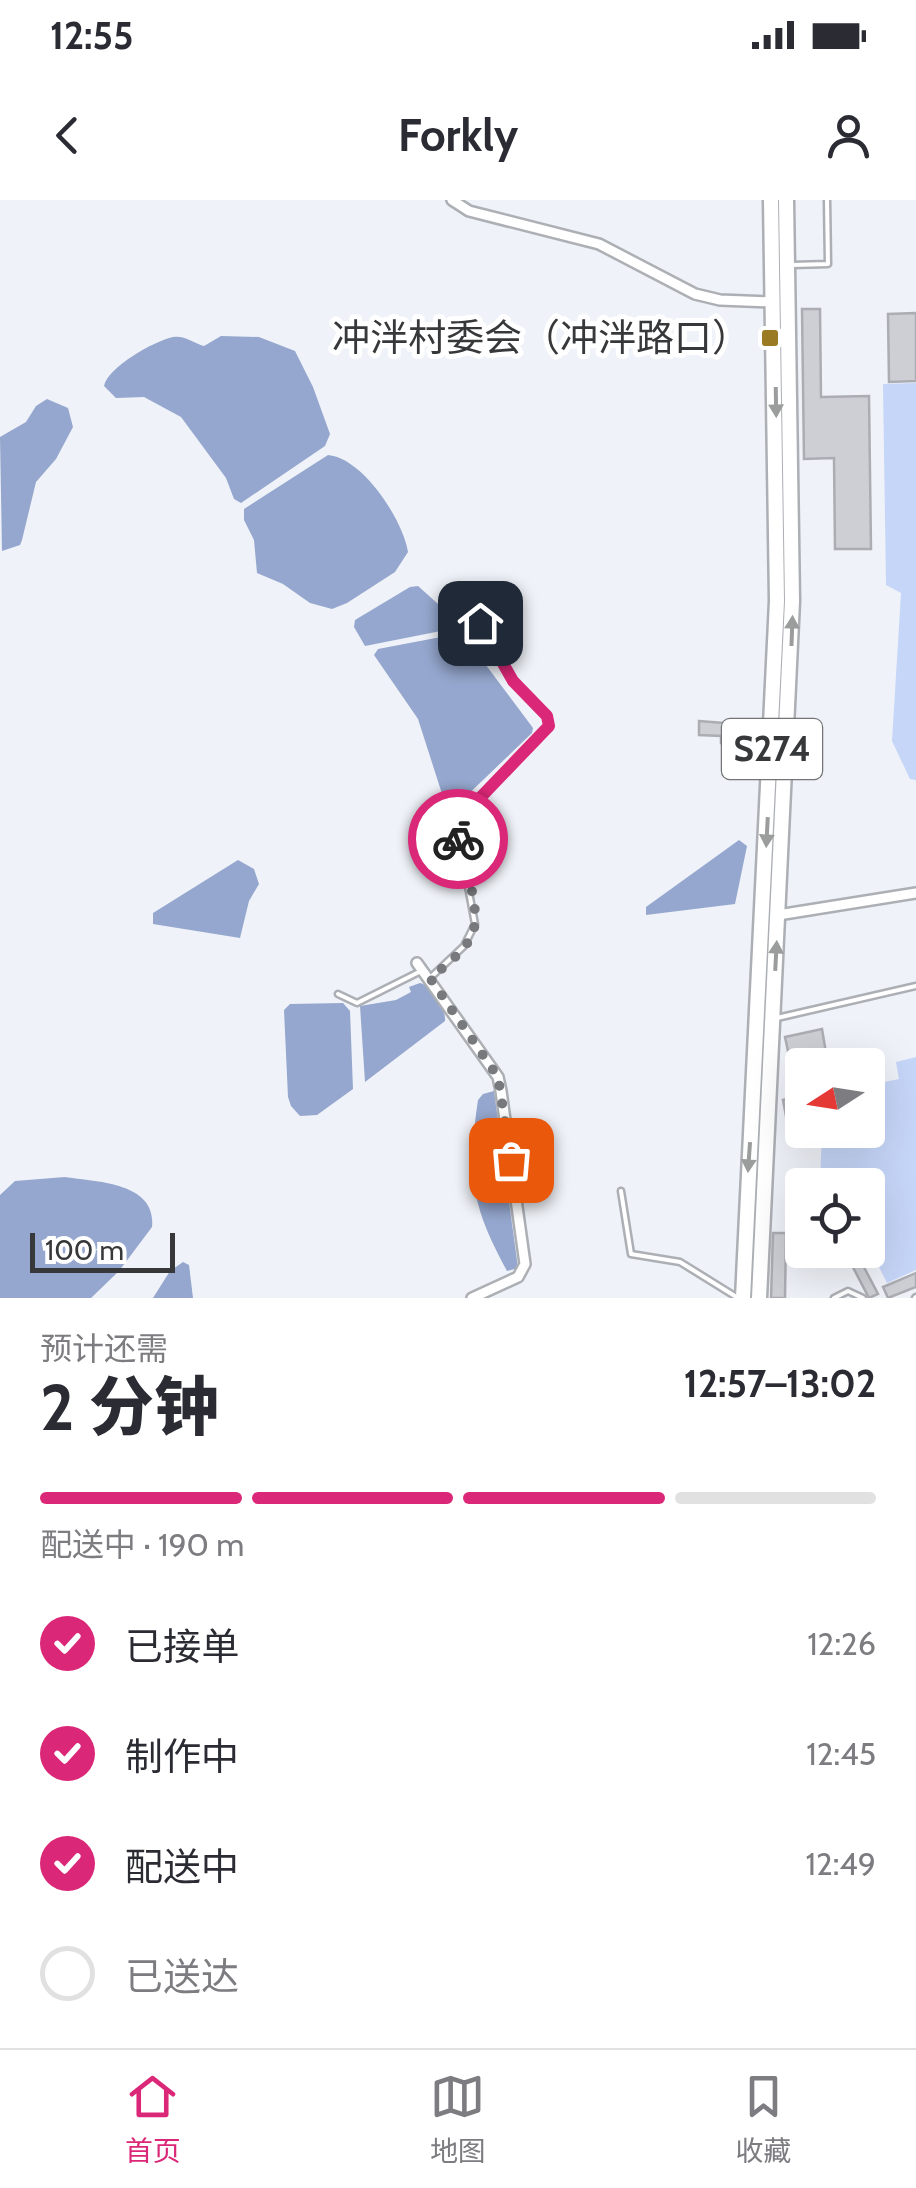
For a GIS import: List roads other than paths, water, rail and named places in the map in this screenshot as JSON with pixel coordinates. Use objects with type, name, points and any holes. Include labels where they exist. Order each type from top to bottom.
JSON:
[{"type":"main road","name":"S274","points":[[740,1298],[776,656],[778,496],[771,200]]},
{"type":"main road","name":"S274","points":[[758,1298],[792,602],[786,200]]},
{"type":"street","points":[[452,200],[469,211],[599,244],[695,294],[720,300],[773,302]]},
{"type":"street","points":[[778,915],[916,893]]},
{"type":"street","points":[[424,970],[499,1082],[526,1264],[518,1277],[472,1298]]},
{"type":"lane","points":[[788,264],[828,264],[827,200]]},
{"type":"lane","points":[[338,994],[358,1003],[368,1000],[455,956],[474,931],[473,903],[456,823],[549,726],[547,716],[513,681],[480,623]]},
{"type":"lane","points":[[772,1018],[916,986]]},
{"type":"lane","points":[[621,1191],[630,1254],[680,1262],[740,1298]]},
{"type":"lane","points":[[834,1298],[848,1291],[863,1298]]},
{"type":"place","name":"冲泮村委会（冲泮路口）","points":[[770,338]]}]
